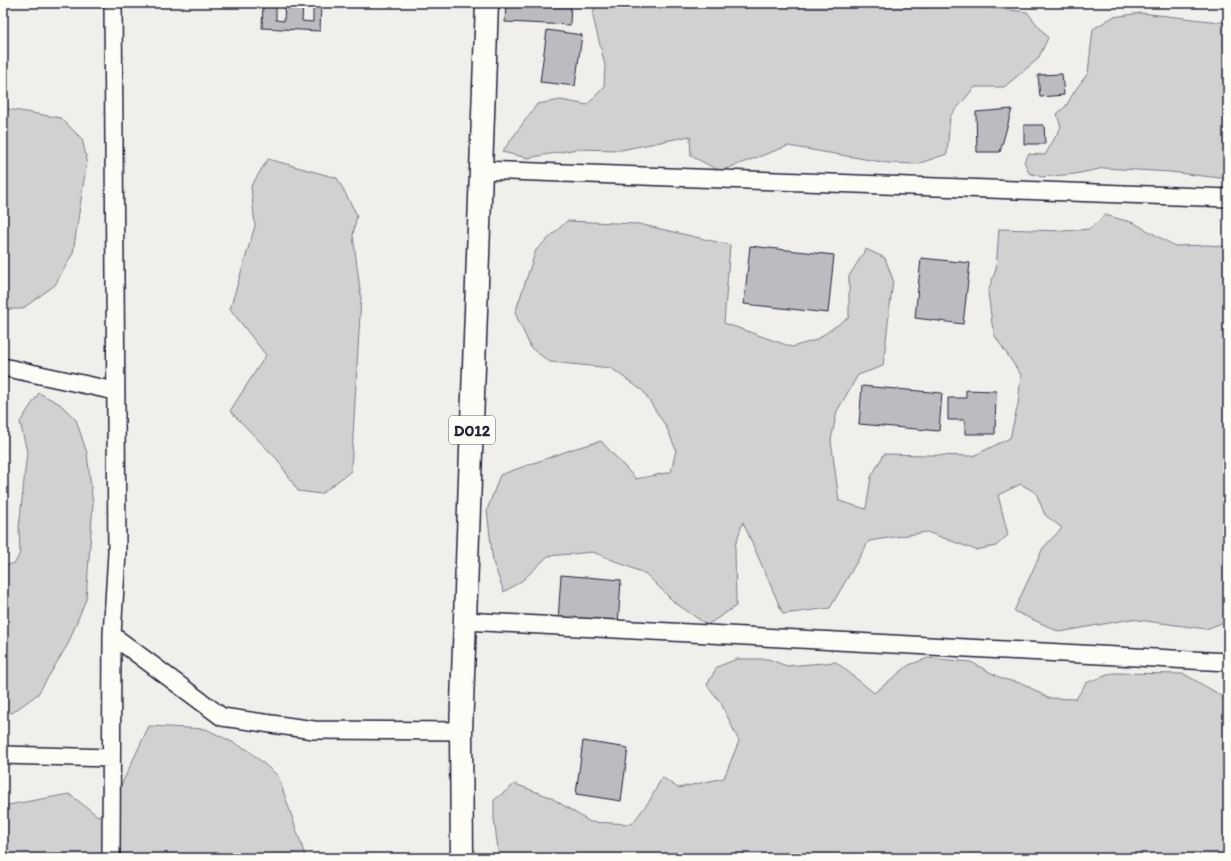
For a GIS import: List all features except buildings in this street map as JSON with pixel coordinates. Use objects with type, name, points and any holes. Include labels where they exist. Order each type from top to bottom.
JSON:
[{"type":"main road","name":"D012","points":[[462,858],[461,731],[487,3]]},
{"type":"street","points":[[111,858],[112,635],[117,553],[113,3]]},
{"type":"street","points":[[482,170],[1228,198]]},
{"type":"street","points":[[3,367],[115,391]]},
{"type":"street","points":[[465,622],[1228,662]]},
{"type":"street","points":[[112,635],[222,717],[314,730],[461,731]]},
{"type":"street","points":[[3,755],[112,758]]},
{"type":"shaded area","points":[[595,3],[716,3],[744,8],[788,3],[903,3],[920,8],[964,5],[1027,12],[1048,38],[1038,59],[1004,87],[975,87],[950,116],[947,154],[917,164],[888,163],[788,146],[720,171],[691,156],[690,136],[621,150],[577,149],[528,158],[502,152],[537,104],[561,100],[587,105],[604,87],[605,65],[593,17]]},
{"type":"shaded area","points":[[1141,13],[1228,23],[1228,179],[1170,172],[1104,168],[1075,174],[1042,177],[1029,173],[1024,161],[1029,154],[1045,155],[1061,127],[1057,114],[1066,106],[1088,73],[1093,29],[1113,17]]},
{"type":"shaded area","points":[[3,78],[6,80],[8,109],[61,118],[82,139],[87,160],[73,253],[55,285],[22,309],[3,309]]},
{"type":"shaded area","points":[[268,159],[337,178],[357,215],[353,235],[361,297],[351,471],[321,494],[298,491],[277,459],[230,411],[266,355],[230,309],[255,226],[251,186]]},
{"type":"shaded area","points":[[1105,215],[1134,223],[1175,246],[1208,245],[1228,247],[1227,621],[1206,629],[1131,619],[1060,632],[1014,611],[1043,548],[1062,528],[1045,515],[1036,493],[1021,484],[998,495],[1008,535],[996,546],[976,550],[927,532],[869,541],[830,608],[783,614],[743,522],[735,546],[736,606],[707,625],[674,602],[646,574],[593,552],[548,556],[523,580],[504,592],[493,562],[487,510],[500,475],[573,449],[601,441],[636,479],[671,472],[676,450],[667,428],[643,391],[611,368],[550,362],[531,348],[515,313],[536,250],[567,221],[639,224],[730,245],[724,323],[792,347],[816,340],[849,317],[849,276],[866,249],[885,258],[893,280],[883,366],[858,375],[837,411],[831,440],[839,501],[866,509],[871,477],[884,454],[973,456],[1010,438],[1018,404],[1021,375],[995,336],[988,292],[996,269],[999,229],[1064,231],[1089,229]]},
{"type":"shaded area","points":[[39,393],[60,404],[76,420],[87,453],[93,504],[86,599],[68,644],[38,694],[12,713],[3,710],[3,566],[15,563],[20,553],[19,528],[27,452],[20,422]]},
{"type":"shaded area","points":[[928,658],[971,662],[1003,679],[1024,684],[1048,698],[1076,699],[1086,683],[1113,673],[1184,674],[1217,693],[1228,703],[1228,735],[1223,744],[1223,770],[1228,790],[1228,858],[499,858],[494,818],[494,800],[515,784],[550,797],[590,822],[632,824],[650,800],[662,777],[678,788],[724,778],[739,741],[721,703],[707,685],[717,667],[737,659],[768,659],[787,666],[836,662],[874,693],[909,665]]},
{"type":"shaded area","points":[[149,726],[206,729],[248,750],[278,776],[306,858],[3,858],[3,806],[69,794],[98,816],[110,809]]}]
